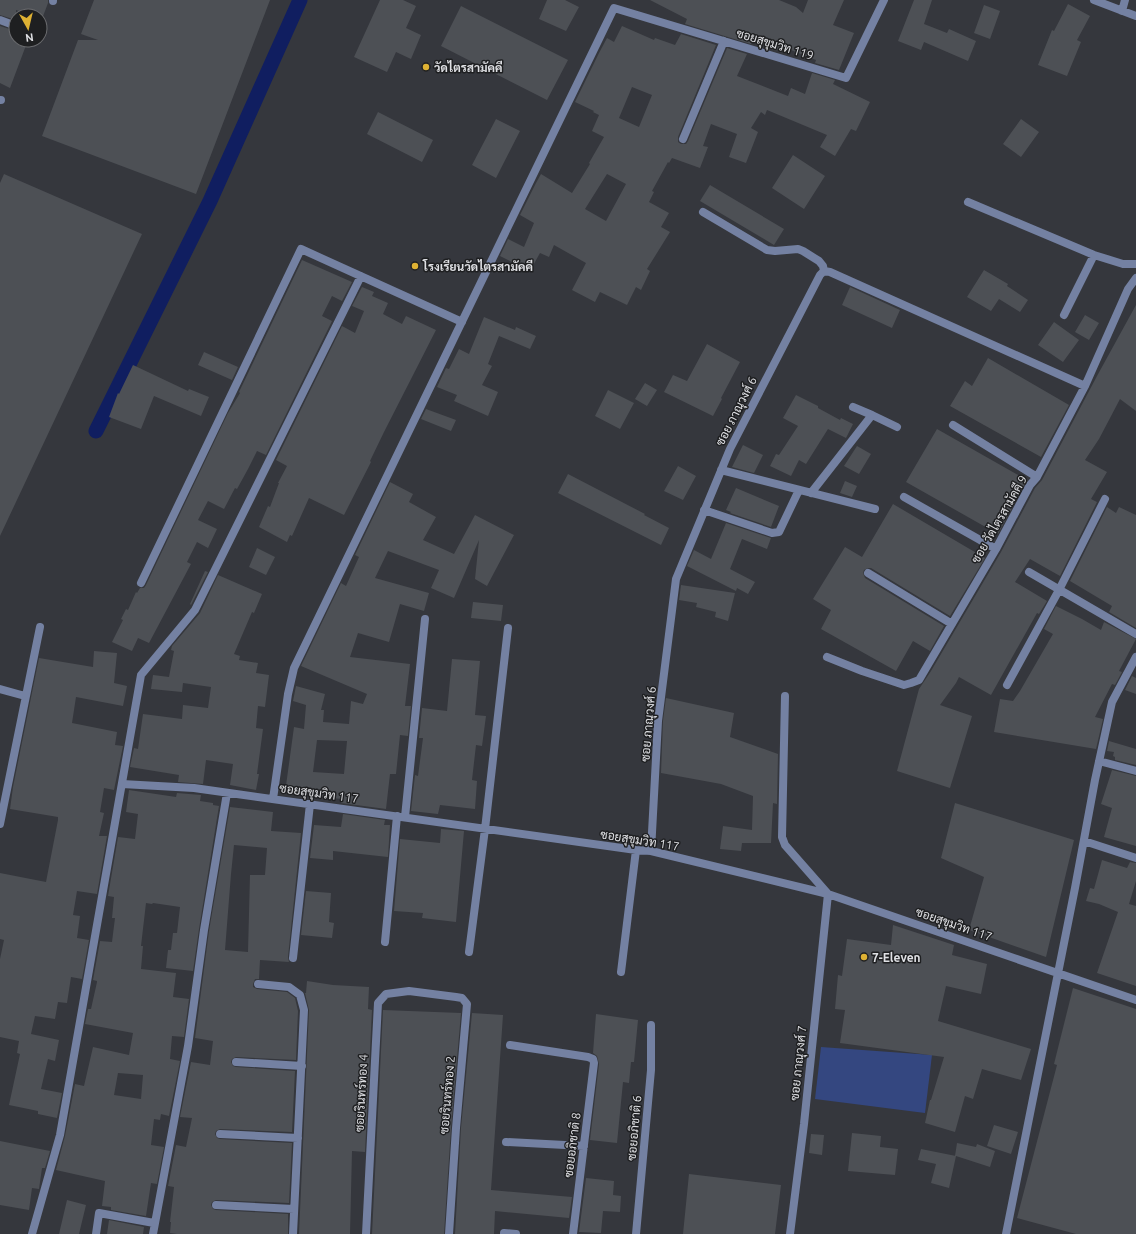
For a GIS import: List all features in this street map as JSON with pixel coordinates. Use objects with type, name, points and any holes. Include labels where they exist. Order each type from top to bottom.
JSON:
[{"type":"street","name":"ซอยสุขุมวิท 119","points":[[462,322],[614,8],[846,78],[884,0]]},
{"type":"street","points":[[1094,0],[1136,16]]},
{"type":"street","points":[[1122,11],[1125,0]]},
{"type":"street","points":[[683,139],[724,41]]},
{"type":"street","points":[[968,202],[1094,255],[1123,264],[1136,264]]},
{"type":"street","points":[[703,212],[767,250],[775,251],[798,249],[803,251],[819,261],[823,266],[824,271],[830,272],[1085,386]]},
{"type":"street","points":[[141,583],[301,249],[462,322],[294,668],[288,694],[273,799]]},
{"type":"street","points":[[1064,316],[1094,255]]},
{"type":"street","name":"ซอย ภาณุวงศ์ 6","points":[[651,852],[658,721],[676,579],[737,435],[820,275],[824,271]]},
{"type":"street","points":[[32,1234],[60,1135],[141,675],[195,610],[361,276]]},
{"type":"street","name":"ซอย วัดไตรสามัคคี 9","points":[[827,657],[904,685],[919,680],[996,549],[1030,485],[1037,477],[1085,386],[1128,289],[1136,278]]},
{"type":"street","points":[[853,407],[897,427]]},
{"type":"street","points":[[812,493],[872,415]]},
{"type":"street","points":[[953,425],[1037,477]]},
{"type":"street","points":[[721,470],[875,509]]},
{"type":"street","points":[[704,510],[772,533],[779,532],[799,490]]},
{"type":"street","points":[[904,497],[996,549]]},
{"type":"street","points":[[1007,685],[1059,590],[1105,498]]},
{"type":"street","points":[[1029,572],[1136,634]]},
{"type":"street","points":[[868,573],[952,624]]},
{"type":"street","points":[[385,942],[425,619]]},
{"type":"street","points":[[0,824],[40,628]]},
{"type":"street","points":[[469,952],[508,628]]},
{"type":"street","points":[[1006,1234],[1099,761],[1112,702],[1136,657]]},
{"type":"street","points":[[0,689],[25,696]]},
{"type":"street","points":[[785,696],[782,837],[785,846],[828,894]]},
{"type":"street","points":[[1099,761],[1136,771]]},
{"type":"street","name":"ซอยสุขุมวิท 117","points":[[122,784],[194,788],[651,852],[828,894],[1136,1000]]},
{"type":"street","points":[[152,1234],[188,1046],[204,930],[227,793]]},
{"type":"street","points":[[294,958],[310,804]]},
{"type":"street","points":[[1084,841],[1136,858]]},
{"type":"street","points":[[621,972],[636,850]]},
{"type":"street","name":"ซอย ภาณุวงศ์ 7","points":[[790,1234],[804,1124],[828,894]]},
{"type":"street","points":[[258,984],[289,987],[300,995],[304,1010],[293,1234]]},
{"type":"street","name":"ซอยรินทร์ทอง 4","points":[[366,1234],[378,1003],[386,994],[408,991],[423,993]]},
{"type":"street","name":"ซอยรินทร์ทอง 2","points":[[423,993],[462,998],[467,1004],[456,1128],[450,1234]]},
{"type":"street","name":"ซอยอภิชาติ 6","points":[[636,1234],[652,1070],[651,1025]]},
{"type":"street","name":"ซอยอภิชาติ 8","points":[[510,1045],[588,1056],[593,1059],[594,1063],[573,1234]]},
{"type":"street","points":[[236,1062],[302,1066]]},
{"type":"street","points":[[220,1134],[298,1138]]},
{"type":"street","points":[[506,1142],[584,1146]]},
{"type":"street","points":[[216,1205],[294,1209]]},
{"type":"street","points":[[96,1234],[99,1213],[154,1223]]},
{"type":"street","points":[[504,1233],[516,1234]]},
{"type":"shaded area","points":[[821,1047],[932,1055],[925,1113],[815,1099]]},
{"type":"building","points":[[0,0],[48,0],[46,8],[8,8],[8,18],[0,15]]},
{"type":"building","points":[[94,0],[270,0],[196,194],[42,136],[78,40],[98,40],[81,34]]},
{"type":"building","points":[[380,0],[403,0],[416,6],[406,28],[421,35],[411,59],[396,52],[387,72],[354,57]]},
{"type":"building","points":[[547,0],[565,0],[579,7],[566,31],[539,19]]},
{"type":"building","points":[[650,0],[779,0],[796,7],[803,13],[808,0],[844,0],[833,25],[854,33],[839,70],[815,63],[816,60],[791,50],[790,54],[777,49],[776,51],[753,40],[751,44],[685,24],[687,19]]},
{"type":"building","points":[[914,0],[932,0],[924,24],[947,33],[949,29],[976,41],[968,61],[924,42],[921,50],[898,41]]},
{"type":"building","points":[[1068,4],[1090,16],[1077,40],[1081,42],[1067,76],[1038,65],[1052,30],[1054,31]]},
{"type":"building","points":[[984,5],[1000,11],[990,39],[974,33]]},
{"type":"building","points":[[461,6],[568,60],[547,100],[441,46]]},
{"type":"building","points":[[0,26],[8,28],[8,48],[25,48],[10,88],[0,83]]},
{"type":"building","points":[[622,26],[654,40],[655,38],[675,45],[681,34],[716,45],[678,137],[678,142],[681,144],[686,144],[688,141],[727,48],[747,54],[737,76],[788,96],[791,88],[805,94],[812,73],[835,80],[833,84],[870,102],[856,131],[851,129],[835,156],[820,147],[827,135],[767,110],[765,115],[761,112],[751,128],[758,132],[746,163],[729,157],[737,134],[711,124],[703,146],[708,147],[700,168],[672,158],[669,163],[668,162],[652,191],[654,192],[649,202],[669,213],[661,227],[670,232],[647,269],[650,271],[641,290],[636,287],[627,305],[600,292],[595,302],[572,290],[586,263],[554,245],[549,257],[540,253],[530,271],[500,256],[508,239],[524,247],[534,223],[520,215],[541,174],[572,193],[590,164],[589,163],[604,137],[592,131],[599,115],[575,102],[607,38],[614,42]],"holes":[[[632,87],[652,95],[639,127],[619,118]],[[607,174],[626,184],[606,221],[585,209]]]},
{"type":"building","points":[[378,112],[433,140],[422,162],[367,134]]},
{"type":"building","points":[[496,119],[520,131],[496,178],[472,165]]},
{"type":"building","points":[[1021,119],[1039,132],[1021,157],[1003,144]]},
{"type":"building","points":[[793,155],[825,176],[804,209],[772,188]]},
{"type":"building","points":[[4,174],[142,234],[0,536],[0,183]]},
{"type":"building","points":[[710,185],[784,229],[774,245],[700,201]]},
{"type":"building","points":[[302,260],[352,282],[342,301],[332,296],[322,316],[332,321],[266,455],[257,451],[237,489],[235,488],[224,509],[208,501],[198,520],[217,529],[208,548],[197,542],[187,562],[191,564],[149,643],[138,638],[132,651],[112,642],[123,620],[121,619],[126,609],[128,610],[136,592],[137,593],[140,588],[144,588],[146,585],[228,413],[240,393],[239,392]]},
{"type":"building","points":[[984,270],[1008,284],[1007,286],[1028,300],[1020,312],[999,299],[991,311],[967,297]]},
{"type":"building","points":[[362,287],[374,292],[372,296],[388,303],[383,314],[402,324],[406,316],[436,330],[344,515],[309,498],[292,536],[290,535],[287,542],[259,527],[268,506],[270,507],[278,483],[287,466],[276,460],[342,326],[355,333],[364,311],[352,306]]},
{"type":"building","points":[[850,287],[900,310],[892,328],[842,305]]},
{"type":"building","points":[[1136,305],[1136,411],[1120,399],[1099,439],[1085,460],[1107,472],[1091,499],[1097,502],[1060,576],[1030,559],[1015,582],[1047,601],[1039,614],[1037,613],[991,695],[959,677],[940,705],[972,716],[950,788],[897,771],[919,689],[1001,552],[1035,488],[1042,480]]},
{"type":"building","points":[[1085,315],[1099,323],[1089,340],[1075,332]]},
{"type":"building","points":[[484,317],[515,330],[516,327],[536,336],[530,349],[499,336],[488,364],[492,366],[482,385],[498,392],[488,416],[454,401],[457,395],[437,387],[446,368],[449,369],[459,349],[469,354]]},
{"type":"building","points":[[1054,322],[1079,340],[1063,362],[1038,345]]},
{"type":"building","points":[[707,344],[740,362],[713,416],[664,392],[673,375],[687,381]]},
{"type":"building","points":[[204,352],[238,367],[232,380],[198,365]]},
{"type":"building","points":[[988,358],[1069,405],[1041,457],[950,406],[965,381],[972,386]]},
{"type":"building","points":[[133,365],[188,391],[189,389],[209,397],[201,416],[154,396],[141,429],[109,417],[118,393],[119,394]]},
{"type":"building","points":[[645,383],[657,390],[647,406],[635,399]]},
{"type":"building","points":[[608,390],[634,403],[620,429],[595,416]]},
{"type":"building","points":[[796,395],[818,406],[818,408],[840,420],[841,418],[853,424],[846,438],[828,429],[806,464],[799,460],[791,476],[770,466],[776,454],[779,455],[798,426],[783,418]]},
{"type":"building","points":[[426,409],[456,420],[451,431],[421,419]]},
{"type":"building","points":[[937,429],[1027,480],[998,534],[906,482]]},
{"type":"building","points":[[743,445],[763,455],[754,473],[732,467]]},
{"type":"building","points":[[857,446],[871,454],[859,474],[844,466]]},
{"type":"building","points":[[678,466],[696,476],[683,500],[664,491]]},
{"type":"building","points":[[568,474],[669,528],[661,545],[558,493]]},
{"type":"building","points":[[845,481],[857,486],[852,497],[840,493]]},
{"type":"building","points":[[390,482],[413,494],[409,502],[436,517],[423,540],[454,554],[475,515],[514,535],[487,586],[475,579],[479,540],[454,598],[431,588],[439,570],[388,551],[375,578],[429,593],[424,611],[400,604],[389,642],[358,633],[350,657],[410,664],[405,706],[411,706],[408,736],[400,735],[396,774],[390,774],[386,809],[341,803],[342,799],[285,793],[294,727],[304,729],[306,705],[293,701],[296,686],[325,694],[321,710],[324,710],[323,722],[349,724],[351,701],[363,704],[367,694],[301,666],[341,583],[346,586],[359,557],[355,555]],"holes":[[[317,740],[347,741],[344,774],[313,772]]]},
{"type":"building","points":[[736,488],[779,506],[771,527],[730,513],[731,512],[726,510]]},
{"type":"building","points":[[893,504],[985,558],[950,616],[871,568],[864,570],[863,573],[865,578],[944,626],[930,651],[913,641],[896,671],[821,629],[831,610],[813,599],[845,547],[862,557]]},
{"type":"building","points":[[1107,507],[1116,513],[1119,507],[1136,515],[1136,628],[1109,612],[1112,606],[1070,581]]},
{"type":"building","points":[[726,523],[771,538],[767,549],[742,539],[730,569],[755,582],[748,594],[737,588],[736,591],[687,566],[694,550],[711,559]]},
{"type":"building","points":[[257,548],[275,557],[266,575],[249,567]]},
{"type":"building","points":[[205,571],[208,572],[191,605],[190,604]]},
{"type":"building","points":[[218,575],[262,594],[254,613],[252,612],[234,654],[240,656],[239,660],[258,663],[256,673],[269,675],[265,707],[258,706],[256,728],[263,729],[256,790],[230,785],[233,764],[206,760],[203,784],[178,782],[179,775],[130,767],[134,748],[138,749],[143,714],[182,719],[183,705],[208,708],[211,687],[183,683],[182,692],[151,689],[153,675],[169,677],[174,651],[171,650],[172,646],[200,613]]},
{"type":"building","points":[[681,585],[735,593],[728,621],[715,617],[716,612],[696,607],[697,603],[679,600]]},
{"type":"building","points":[[473,602],[503,605],[501,621],[471,618]]},
{"type":"building","points":[[1056,606],[1101,630],[1104,622],[1136,639],[1119,671],[1122,672],[1115,685],[1112,684],[1095,717],[1103,719],[1096,749],[994,732],[1000,699],[1013,701],[1053,634],[1044,629]]},
{"type":"building","points":[[94,651],[117,653],[114,683],[127,686],[123,706],[76,697],[72,723],[117,732],[115,745],[123,746],[114,790],[104,788],[100,812],[104,813],[99,836],[107,836],[97,894],[77,891],[73,915],[80,916],[77,938],[89,940],[82,979],[71,977],[67,1003],[58,1002],[55,1019],[35,1016],[31,1034],[59,1040],[55,1061],[48,1059],[41,1089],[62,1093],[57,1118],[38,1114],[38,1111],[9,1105],[20,1054],[17,1053],[19,1041],[0,1037],[0,959],[4,940],[0,939],[0,873],[46,882],[58,820],[58,817],[10,809],[13,787],[39,658],[93,667]]},
{"type":"building","points":[[452,659],[480,661],[475,715],[486,716],[482,746],[476,745],[472,780],[477,781],[475,809],[440,805],[438,814],[411,811],[415,775],[418,776],[423,738],[419,738],[422,708],[447,711]]},
{"type":"building","points":[[1132,676],[1136,678],[1136,694],[1125,690]]},
{"type":"building","points":[[666,698],[734,713],[730,737],[778,754],[777,804],[773,803],[771,843],[742,843],[741,851],[720,849],[723,826],[752,830],[753,796],[721,784],[661,773],[663,721]]},
{"type":"building","points":[[1109,741],[1136,749],[1136,765],[1115,760],[1115,757],[1113,756],[1114,752],[1107,751]]},
{"type":"building","points":[[1112,770],[1136,776],[1136,846],[1104,837],[1112,808],[1101,804]]},
{"type":"building","points":[[129,790],[176,797],[177,793],[201,795],[200,801],[213,803],[213,805],[219,806],[193,971],[166,968],[168,950],[171,950],[173,933],[177,933],[180,907],[146,903],[141,946],[143,946],[141,969],[176,973],[173,997],[189,999],[184,1037],[172,1036],[170,1059],[180,1061],[169,1116],[161,1114],[160,1120],[154,1119],[151,1145],[164,1147],[157,1184],[151,1183],[146,1216],[111,1210],[111,1207],[102,1206],[105,1181],[56,1170],[65,1136],[75,1084],[84,1086],[93,1047],[129,1055],[133,1033],[85,1024],[88,1009],[91,1009],[97,982],[93,980],[100,941],[112,942],[115,918],[112,918],[114,897],[108,896],[118,837],[135,839],[138,814],[126,812]],"holes":[[[118,1073],[143,1075],[141,1099],[114,1095]]]},
{"type":"building","points":[[955,803],[1074,840],[1046,957],[969,930],[984,877],[941,858]]},
{"type":"building","points":[[230,807],[273,812],[271,831],[301,833],[288,957],[289,962],[260,960],[259,979],[255,979],[253,987],[257,989],[287,992],[295,998],[298,1011],[296,1060],[236,1057],[232,1059],[231,1062],[233,1066],[236,1067],[295,1071],[292,1132],[220,1129],[216,1131],[215,1134],[217,1138],[220,1139],[292,1143],[289,1203],[216,1200],[212,1202],[211,1205],[213,1209],[216,1210],[288,1214],[288,1234],[170,1233],[174,1187],[168,1186],[176,1145],[186,1147],[192,1118],[180,1117],[191,1062],[210,1065],[213,1041],[195,1038],[209,931]],"holes":[[[234,845],[267,848],[265,875],[250,875],[248,952],[225,950]]]},
{"type":"building","points":[[343,814],[385,820],[384,825],[390,825],[388,857],[333,851],[333,860],[310,858],[314,825],[341,827]]},
{"type":"building","points":[[441,829],[464,831],[456,922],[422,918],[423,913],[394,911],[400,839],[440,843]]},
{"type":"building","points":[[1102,860],[1127,868],[1130,862],[1136,863],[1136,881],[1129,904],[1136,906],[1136,986],[1097,973],[1118,912],[1099,904],[1086,901],[1090,888],[1094,889]]},
{"type":"building","points":[[306,891],[331,893],[329,922],[334,923],[332,938],[301,935]]},
{"type":"building","points":[[893,925],[954,945],[952,955],[987,964],[981,994],[946,986],[938,1021],[1031,1049],[1021,1080],[982,1069],[973,1099],[965,1096],[955,1132],[925,1123],[930,1100],[944,1057],[840,1043],[845,1010],[835,1009],[838,975],[842,976],[847,939],[891,945]]},
{"type":"building","points":[[307,981],[333,985],[369,987],[368,1009],[372,1010],[365,1152],[352,1151],[350,1234],[299,1234],[309,1010],[305,993]]},
{"type":"building","points":[[1073,988],[1136,1009],[1136,1234],[1076,1234],[1017,1218],[1057,1065],[1054,1064]]},
{"type":"building","points":[[383,1010],[461,1013],[444,1234],[372,1234]]},
{"type":"building","points":[[472,1013],[503,1015],[491,1190],[572,1197],[569,1218],[495,1211],[494,1234],[455,1234],[461,1128]]},
{"type":"building","points":[[596,1014],[638,1020],[634,1062],[631,1062],[629,1083],[623,1082],[617,1143],[590,1140],[599,1064],[597,1056],[593,1053]]},
{"type":"building","points":[[994,1125],[1018,1132],[1011,1154],[987,1146]]},
{"type":"building","points":[[852,1133],[881,1136],[880,1147],[898,1149],[895,1175],[848,1171]]},
{"type":"building","points":[[811,1134],[824,1135],[822,1155],[809,1153]]},
{"type":"building","points":[[0,1141],[50,1151],[45,1168],[42,1168],[39,1189],[32,1188],[29,1210],[0,1205]]},
{"type":"building","points":[[957,1143],[976,1147],[977,1144],[995,1151],[990,1167],[956,1156],[949,1188],[931,1183],[936,1164],[918,1160],[921,1149],[955,1156]]},
{"type":"building","points":[[689,1174],[781,1185],[775,1234],[683,1234]]},
{"type":"building","points":[[586,1178],[614,1181],[613,1195],[621,1196],[620,1212],[603,1211],[601,1233],[579,1232]]},
{"type":"building","points":[[67,1200],[86,1205],[79,1234],[59,1234]]},
{"type":"building","points":[[109,1220],[144,1227],[143,1234],[107,1234]]},
{"type":"waterway","points":[[96,431],[210,201],[300,0]]},
{"type":"place","name":"วัดไตรสามัคคี","points":[[426,67]]},
{"type":"place","name":"โรงเรียนวัดไตรสามัคคี","points":[[415,266]]},
{"type":"place","name":"7-Eleven","points":[[864,957]]}]
